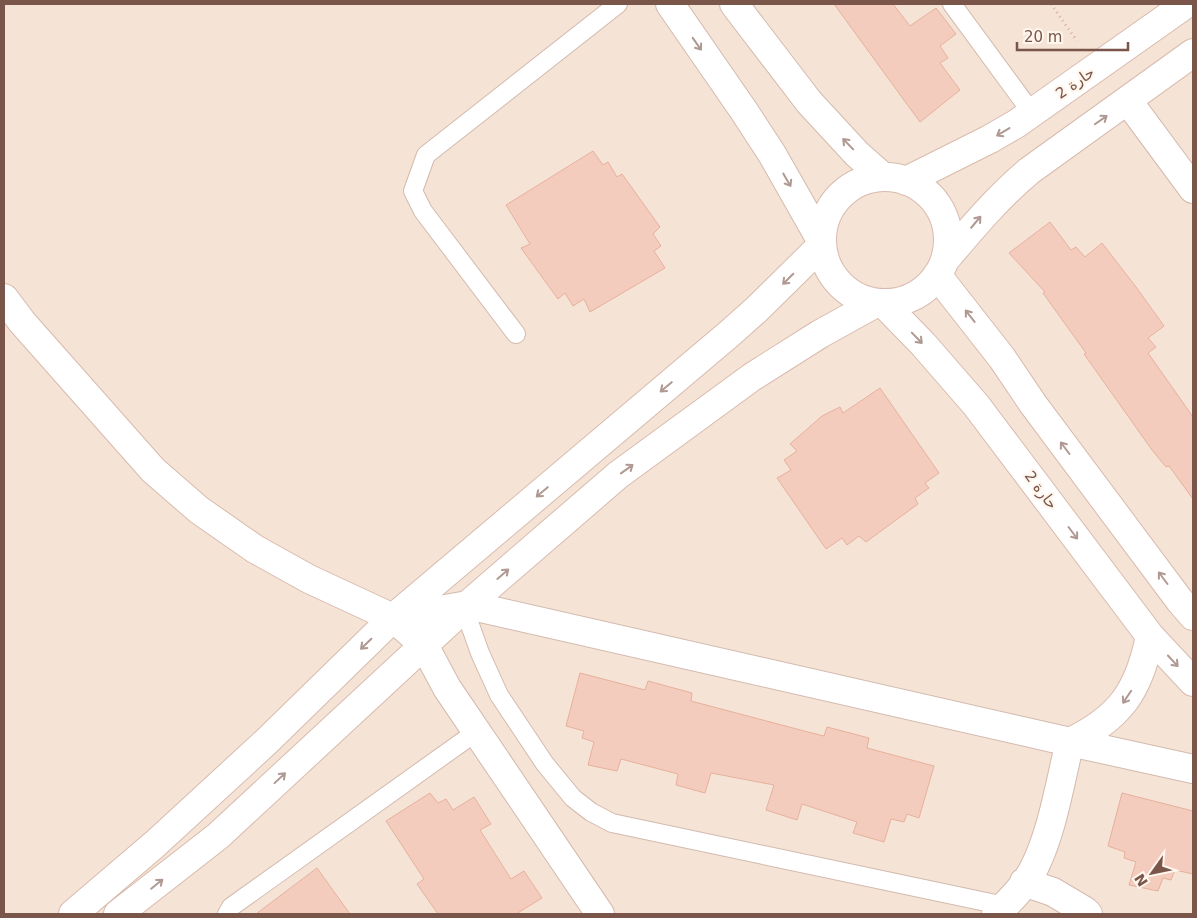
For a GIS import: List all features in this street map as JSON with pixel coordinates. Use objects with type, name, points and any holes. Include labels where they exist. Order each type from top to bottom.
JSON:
[{"type":"street","points":[[670,4],[772,154],[822,243]]},
{"type":"street","points":[[734,4],[809,102],[857,154],[895,179],[921,189],[932,200],[941,213],[946,228],[948,244],[941,268]]},
{"type":"street","name":"حارة 2","points":[[895,179],[990,139],[1032,113],[1186,4]]},
{"type":"street","points":[[895,179],[867,180],[852,186],[839,197],[829,210],[824,226],[822,243],[825,259],[831,272],[850,293],[862,299],[880,303],[899,302],[914,296],[927,287],[991,206],[1009,188],[1029,171],[1193,52]]},
{"type":"street","points":[[1128,101],[1193,189]]},
{"type":"street","points":[[73,914],[155,844],[253,754],[393,618],[743,322],[822,243]]},
{"type":"street","points":[[941,268],[1033,404],[1193,616]]},
{"type":"street","points":[[4,298],[22,322],[153,470],[199,510],[255,549],[393,618],[424,645],[447,688],[600,914]]},
{"type":"street","points":[[118,914],[218,836],[466,606],[618,475],[752,377],[820,334],[880,303]]},
{"type":"street","name":"حارة 2","points":[[880,303],[923,344],[976,405],[1150,636],[1193,682]]},
{"type":"street","points":[[393,618],[466,606],[1193,768]]},
{"type":"street","points":[[1070,742],[1091,732],[1110,718],[1125,701],[1140,673],[1150,636]]},
{"type":"street","points":[[1000,910],[1016,895],[1035,866],[1048,830],[1070,742]]},
{"type":"street","points":[[1024,882],[1054,892],[1090,913]]},
{"type":"lane","points":[[516,334],[422,212],[414,191],[426,155],[618,4]]},
{"type":"lane","points":[[952,4],[1032,113]]},
{"type":"lane","points":[[466,606],[480,653],[499,695],[545,764],[573,798],[591,812],[612,824],[1000,910]]},
{"type":"lane","points":[[227,914],[231,907],[476,732]]},
{"type":"path","points":[[1051,4],[1096,68]]},
{"type":"shaded area","points":[[4,4],[1193,4],[1193,914],[4,914]]},
{"type":"building","points":[[834,4],[893,4],[910,26],[936,8],[956,34],[940,46],[948,58],[940,63],[960,90],[920,122]]},
{"type":"building","points":[[593,151],[603,165],[608,162],[617,177],[622,174],[660,227],[653,234],[661,246],[654,251],[665,268],[590,312],[584,299],[573,306],[565,293],[558,299],[521,248],[530,244],[506,205]]},
{"type":"building","points":[[1050,222],[1071,250],[1076,247],[1085,257],[1102,243],[1164,326],[1148,338],[1156,347],[1148,353],[1193,417],[1193,499],[1169,466],[1166,467],[1152,450],[1084,354],[1086,353],[1043,293],[1045,292],[1009,253]]},
{"type":"building","points":[[880,388],[939,473],[925,483],[929,488],[915,498],[918,504],[866,542],[859,536],[847,545],[842,538],[826,549],[777,478],[791,470],[784,460],[797,451],[790,444],[822,416],[840,407],[843,413]]},
{"type":"building","points":[[580,673],[645,690],[648,681],[692,693],[691,701],[824,736],[827,727],[869,738],[867,748],[934,766],[919,818],[907,814],[904,822],[891,819],[884,842],[853,833],[857,822],[802,804],[797,820],[766,810],[774,785],[711,773],[705,793],[676,785],[678,774],[621,759],[617,771],[588,765],[594,742],[582,738],[584,731],[566,726]]},
{"type":"building","points":[[430,793],[438,803],[446,799],[453,810],[474,797],[491,824],[480,830],[511,879],[524,871],[542,898],[516,914],[438,914],[417,884],[424,879],[386,821]]},
{"type":"building","points":[[1122,793],[1193,811],[1193,874],[1175,870],[1171,880],[1163,878],[1158,891],[1129,885],[1136,862],[1124,858],[1125,852],[1108,846]]},
{"type":"building","points":[[317,868],[350,914],[256,914]]}]
